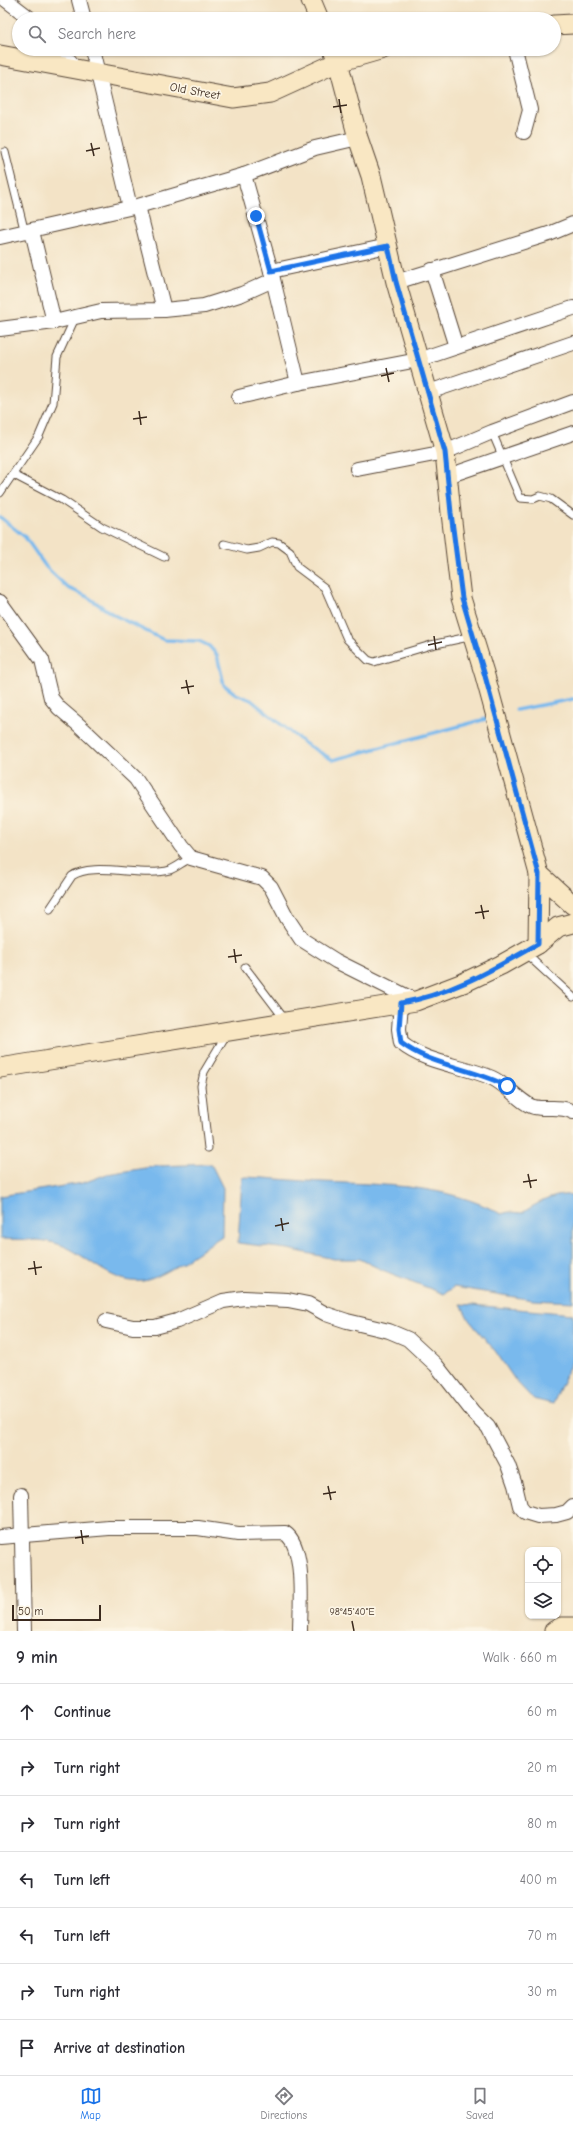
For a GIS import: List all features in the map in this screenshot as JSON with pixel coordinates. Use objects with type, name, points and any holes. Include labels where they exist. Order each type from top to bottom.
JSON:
[{"type":"main road","points":[[311,0],[316,12]]},
{"type":"main road","points":[[561,25],[573,24]]},
{"type":"main road","name":"Old Street","points":[[0,55],[99,72],[233,98],[270,93],[334,56]]},
{"type":"main road","points":[[336,56],[358,138],[371,176],[396,282],[418,360],[429,392],[445,452],[462,598],[539,874],[531,948]]},
{"type":"main road","points":[[539,874],[573,905]]},
{"type":"main road","points":[[0,1068],[409,1002],[463,983],[531,948],[558,927],[573,923]]},
{"type":"main road","points":[[554,1631],[561,1627],[573,1627]]},
{"type":"street","points":[[6,0],[22,12]]},
{"type":"street","points":[[79,0],[82,12]]},
{"type":"street","points":[[65,56],[76,68]]},
{"type":"street","points":[[94,56],[134,206],[164,310]]},
{"type":"street","points":[[517,56],[530,110],[524,132]]},
{"type":"street","points":[[0,237],[29,232],[134,206],[244,175],[315,148],[358,138]]},
{"type":"street","points":[[244,175],[272,276],[298,383]]},
{"type":"street","points":[[396,282],[549,234],[573,224]]},
{"type":"street","points":[[29,232],[54,322]]},
{"type":"street","points":[[0,329],[54,322],[101,311],[164,310],[204,306],[242,294],[272,276],[388,246]]},
{"type":"street","points":[[432,270],[456,347]]},
{"type":"street","points":[[239,397],[298,383],[418,360],[573,308]]},
{"type":"street","points":[[429,392],[573,343]]},
{"type":"street","points":[[357,469],[445,452],[492,432],[573,402]]},
{"type":"street","points":[[448,476],[502,456],[573,433]]},
{"type":"street","points":[[0,602],[42,660],[51,698],[59,708],[136,779],[181,846],[191,858],[262,878],[271,887],[287,918],[301,939],[336,961],[409,1002],[399,1029],[401,1043],[408,1048],[453,1067],[491,1078],[507,1086],[533,1107],[566,1108],[573,1112]]},
{"type":"street","points":[[106,1321],[133,1327],[155,1327],[177,1321],[223,1301],[244,1298],[288,1300],[308,1304],[326,1314],[347,1321],[389,1331],[408,1339],[436,1365],[473,1412],[488,1427],[508,1465],[520,1506],[525,1512],[538,1516],[556,1515],[567,1512],[573,1506]]},
{"type":"street","points":[[21,1495],[24,1631]]},
{"type":"street","points":[[0,1537],[21,1537],[109,1528],[198,1528],[238,1534],[285,1533],[291,1537],[296,1546],[298,1560],[300,1631]]},
{"type":"lane","points":[[5,152],[29,232]]},
{"type":"lane","points":[[1,492],[14,476],[39,436],[53,403],[57,357],[75,316]]},
{"type":"lane","points":[[492,432],[520,498],[533,499],[540,496],[550,499],[573,515]]},
{"type":"lane","points":[[14,476],[62,500],[102,527],[164,557]]},
{"type":"lane","points":[[224,544],[247,550],[259,548],[272,542],[279,543],[290,551],[297,566],[325,588],[347,639],[368,660],[374,662],[431,645],[473,636]]},
{"type":"lane","points":[[50,909],[72,876],[77,872],[88,870],[149,873],[170,870],[191,858]]},
{"type":"lane","points":[[531,948],[573,998]]},
{"type":"lane","points":[[245,967],[287,1022]]},
{"type":"lane","points":[[208,1148],[201,1086],[204,1072],[229,1031]]},
{"type":"water","points":[[211,1164],[223,1188],[222,1236],[172,1269],[152,1279],[131,1281],[120,1278],[110,1274],[81,1255],[54,1243],[39,1240],[0,1239],[0,1196],[83,1183],[107,1174],[158,1166]]},
{"type":"water","points":[[242,1178],[369,1184],[437,1191],[480,1204],[501,1214],[509,1212],[522,1213],[540,1202],[553,1197],[573,1195],[573,1302],[533,1300],[454,1287],[444,1294],[382,1270],[360,1259],[334,1259],[288,1249],[238,1243]]},
{"type":"water","points":[[461,1304],[573,1314],[573,1359],[553,1404],[533,1399],[515,1380],[496,1352],[469,1320]]},
{"type":"waterway","points":[[0,517],[25,537],[46,567],[68,588],[86,596],[114,615],[164,640],[199,641],[209,646],[217,655],[224,685],[236,694],[251,700],[304,743],[333,760],[486,719]]},
{"type":"waterway","points":[[516,710],[573,699]]},
{"type":"route","points":[[256,216],[271,271],[388,246],[396,282],[418,360],[429,392],[445,452],[462,598],[539,874],[538,944],[501,965],[463,983],[416,1000],[401,1003],[399,1029],[401,1043],[408,1048],[453,1067],[491,1078],[507,1086]]}]
